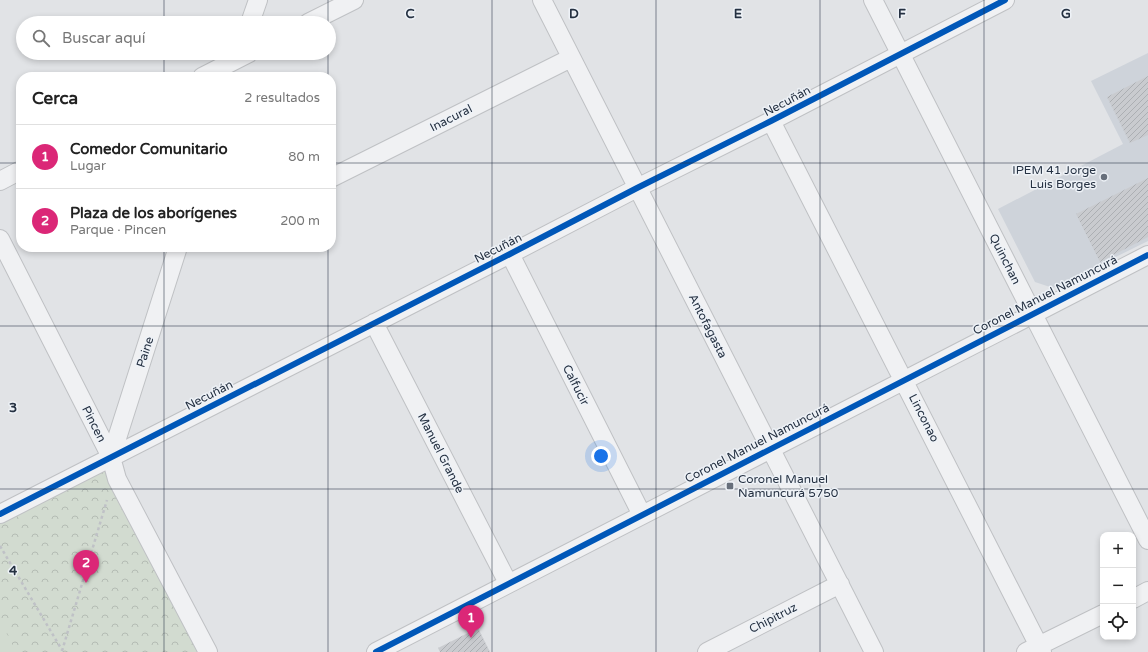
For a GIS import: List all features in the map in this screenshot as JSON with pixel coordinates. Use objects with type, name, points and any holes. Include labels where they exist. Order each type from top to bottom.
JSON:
[{"type":"street","points":[[252,16],[258,0]]},
{"type":"street","points":[[322,16],[354,0]]},
{"type":"street","name":"Antofagasta","points":[[542,0],[874,652]]},
{"type":"street","name":"Quinchan","points":[[873,0],[1148,540]]},
{"type":"street","name":"Necuñán","points":[[0,514],[1006,0]]},
{"type":"street","name":"Inacural","points":[[336,176],[571,58]]},
{"type":"street","points":[[211,72],[234,60]]},
{"type":"street","points":[[235,72],[241,60]]},
{"type":"street","name":"Linconao","points":[[771,121],[904,380],[1036,650]]},
{"type":"street","points":[[0,181],[16,173]]},
{"type":"street","name":"Pincen","points":[[0,239],[111,457],[117,479],[208,652]]},
{"type":"street","name":"Paine","points":[[111,457],[177,252]]},
{"type":"street","name":"Calfucir","points":[[510,254],[642,515]]},
{"type":"street","name":"Coronel Manuel Namuncurá","points":[[376,652],[1148,255]]},
{"type":"street","name":"Manuel Grande","points":[[374,323],[508,583]]},
{"type":"street","name":"Chipitruz","points":[[707,652],[840,584]]},
{"type":"street","points":[[1136,597],[1148,591]]},
{"type":"street","points":[[1036,650],[1100,616]]},
{"type":"path","points":[[62,652],[109,494]]},
{"type":"path","points":[[0,546],[62,652]]},
{"type":"shaded area","name":"IPEM 41 Jorge Luis Borges","points":[[1148,53],[1148,241],[1053,288],[1035,282],[998,209],[1123,144],[1091,81]]},
{"type":"green space","points":[[111,457],[208,652],[0,652],[0,514]]},
{"type":"green space","points":[[0,620],[16,652],[0,652]]},
{"type":"building","points":[[1148,76],[1148,135],[1130,143],[1107,97]]},
{"type":"building","points":[[1148,178],[1148,237],[1100,262],[1076,214]]},
{"type":"building","points":[[478,628],[490,652],[440,652],[438,648]]},
{"type":"cycle path","points":[[0,514],[1005,0]]},
{"type":"cycle path","points":[[376,652],[1148,255]]},
{"type":"place","name":"IPEM 41 Jorge Luis Borges","points":[[1104,177]]},
{"type":"place","name":"Coronel Manuel Namuncurá 5750","points":[[730,486]]},
{"type":"place","name":"Plaza de los aborígenes","points":[[86,583]]},
{"type":"place","name":"Comedor Comunitario","points":[[471,638]]}]
